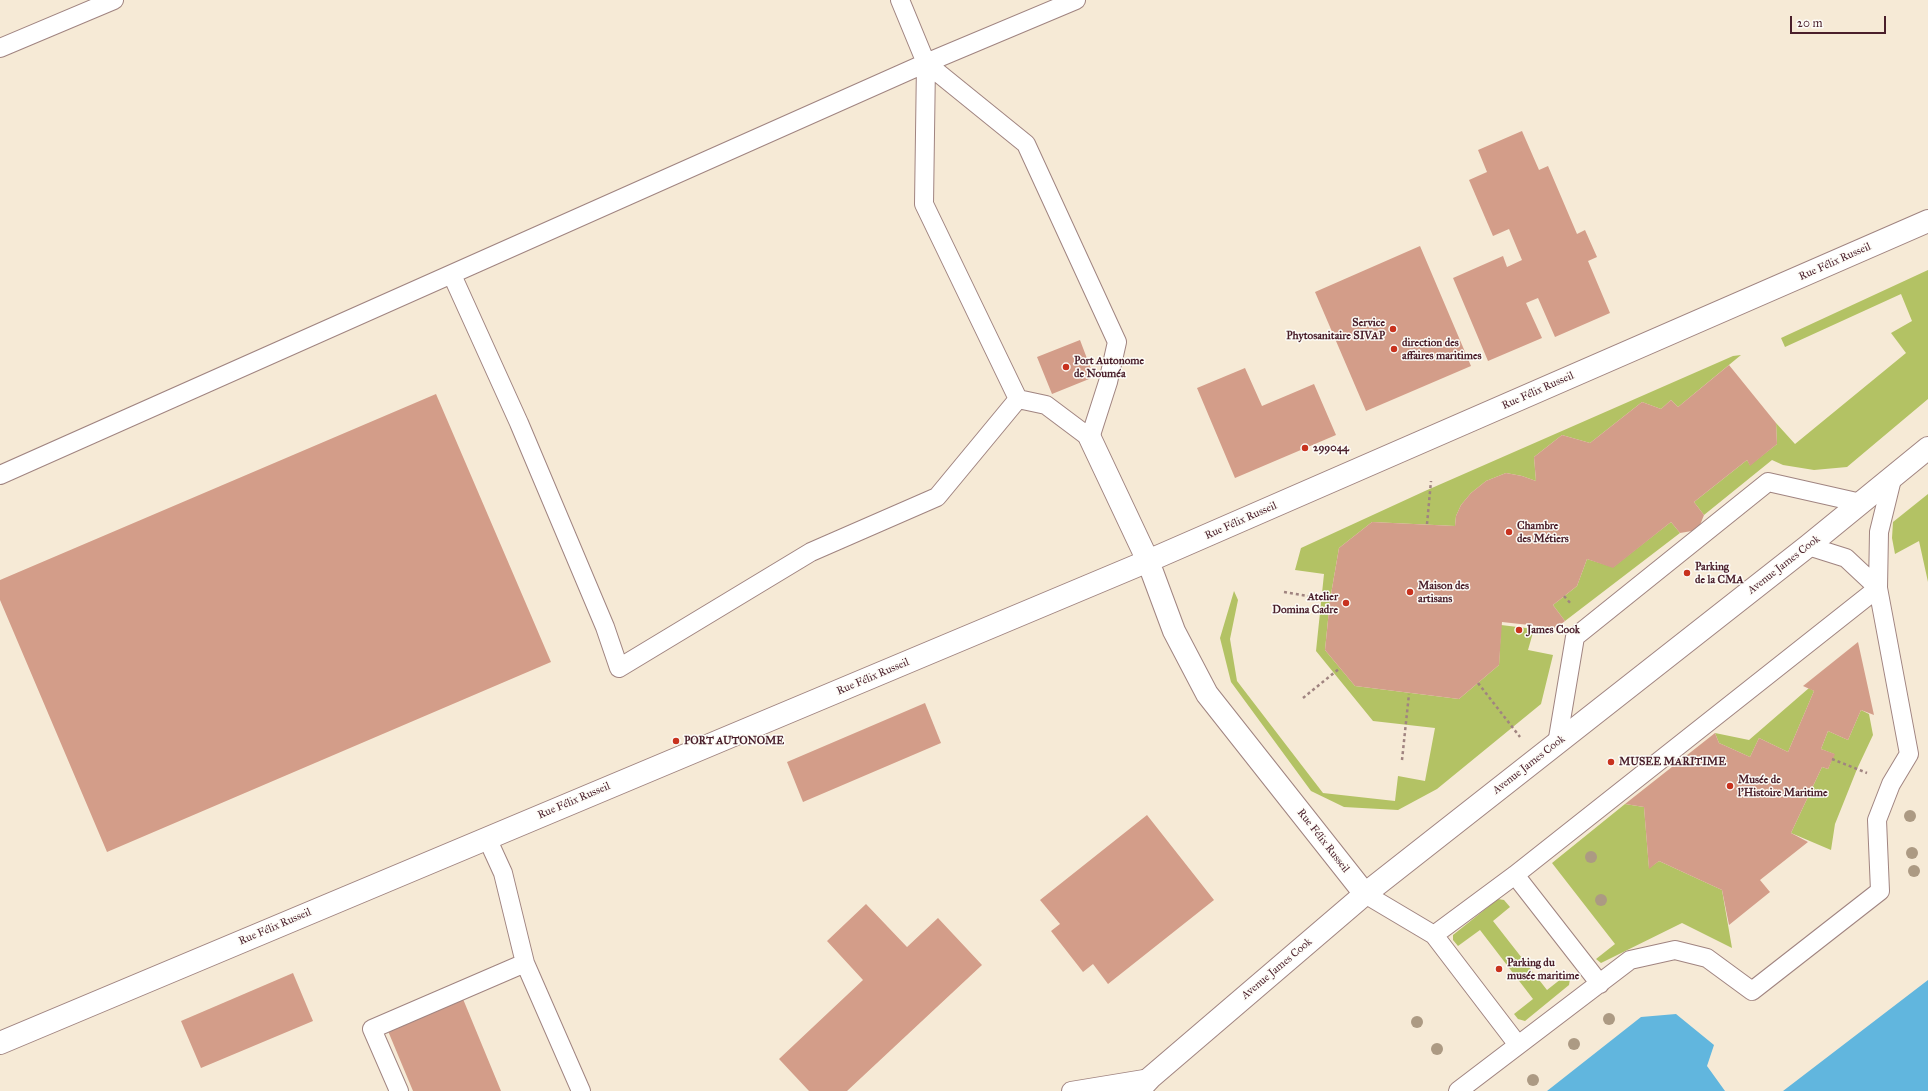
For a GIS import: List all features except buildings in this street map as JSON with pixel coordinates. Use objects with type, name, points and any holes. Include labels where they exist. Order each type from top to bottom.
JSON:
[{"type":"street","name":"Rue Félix Russeil","points":[[0,1043],[1148,562],[1928,221]]},
{"type":"street","name":"Rue Félix Russeil","points":[[1090,438],[1148,562],[1174,631],[1207,694],[1365,894]]},
{"type":"street","name":"Avenue James Cook","points":[[1144,1084],[1365,894],[1808,546],[1892,479],[1928,448]]},
{"type":"lane","points":[[0,48],[114,0]]},
{"type":"lane","points":[[900,0],[926,64],[924,204],[1018,399]]},
{"type":"lane","points":[[0,475],[926,64],[1076,0]]},
{"type":"lane","points":[[926,64],[1026,144],[1118,342],[1108,382],[1090,438],[1046,405],[1018,399]]},
{"type":"lane","points":[[452,275],[520,423],[605,626],[619,668],[811,552],[937,497],[1018,399]]},
{"type":"lane","points":[[1458,1091],[1630,960],[1675,950],[1707,958],[1752,991],[1880,891],[1877,820],[1891,784],[1909,754],[1878,588],[1879,532],[1892,479]]},
{"type":"lane","points":[[1557,744],[1575,637],[1768,482],[1861,503]]},
{"type":"lane","points":[[1808,546],[1846,558],[1878,588]]},
{"type":"lane","points":[[1434,935],[1515,874],[1878,588]]},
{"type":"lane","points":[[487,838],[503,873],[525,963],[581,1091]]},
{"type":"lane","points":[[1515,874],[1600,984]]},
{"type":"lane","points":[[1365,894],[1434,935],[1518,1045]]},
{"type":"lane","points":[[399,1091],[372,1029],[525,963]]},
{"type":"lane","points":[[1071,1091],[1144,1084]]},
{"type":"path","points":[[1427,524],[1431,481]]},
{"type":"path","points":[[1284,592],[1330,600]]},
{"type":"path","points":[[1303,698],[1340,668]]},
{"type":"path","points":[[1478,683],[1537,759]]},
{"type":"path","points":[[1402,760],[1409,694]]},
{"type":"path","points":[[1832,759],[1891,784]]},
{"type":"green space","points":[[1928,270],[1928,399],[1847,467],[1814,470],[1783,465],[1772,460],[1704,515],[1694,502],[1747,460],[1750,465],[1777,444],[1776,423],[1795,444],[1906,353],[1891,333],[1912,321],[1901,294],[1785,347],[1781,338]]},
{"type":"green space","points":[[1741,355],[1678,407],[1671,400],[1661,409],[1642,402],[1590,443],[1562,435],[1534,457],[1536,481],[1522,476],[1506,473],[1486,481],[1471,493],[1461,505],[1456,516],[1455,526],[1372,522],[1339,548],[1330,600],[1325,650],[1355,686],[1459,699],[1499,665],[1501,625],[1534,629],[1528,650],[1553,655],[1541,704],[1437,789],[1398,810],[1344,807],[1311,791],[1231,682],[1220,638],[1234,591],[1238,600],[1230,639],[1237,681],[1323,793],[1395,801],[1398,776],[1425,781],[1435,728],[1373,721],[1316,651],[1324,574],[1295,570],[1301,548],[1425,491],[1733,356]]},
{"type":"green space","points":[[1928,494],[1928,582],[1919,541],[1895,554],[1892,538],[1893,522]]},
{"type":"green space","points":[[1671,522],[1680,533],[1565,621],[1553,605],[1577,586],[1587,559],[1613,567]]},
{"type":"green space","points":[[1809,688],[1814,691],[1788,752],[1759,738],[1750,757],[1719,743],[1715,733],[1749,740]]},
{"type":"green space","points":[[1861,710],[1869,714],[1873,735],[1857,769],[1835,824],[1831,850],[1791,833],[1822,767],[1828,769],[1834,754],[1821,749],[1828,731],[1848,740]]},
{"type":"green space","points":[[1625,804],[1644,807],[1649,868],[1659,861],[1722,890],[1732,948],[1682,923],[1601,963],[1596,959],[1615,944],[1552,863]]},
{"type":"green space","points":[[1498,899],[1504,900],[1510,907],[1493,921],[1547,990],[1566,975],[1570,979],[1569,985],[1525,1021],[1518,1019],[1514,1014],[1533,999],[1480,930],[1458,946],[1453,940],[1453,935]]},
{"type":"water","points":[[1928,980],[1928,1091],[1783,1091]]},
{"type":"water","points":[[1676,1014],[1714,1045],[1707,1066],[1725,1091],[1547,1091],[1641,1017]]},
{"type":"place","name":"Service Phytosanitaire SIVAP","points":[[1393,329]]},
{"type":"place","name":"direction des affaires maritimes","points":[[1394,349]]},
{"type":"place","name":"Port Autonome de Nouméa","points":[[1066,367]]},
{"type":"place","name":"299044","points":[[1305,448]]},
{"type":"place","name":"Chambre des Métiers","points":[[1509,532]]},
{"type":"place","name":"Parking de la CMA","points":[[1687,573]]},
{"type":"place","name":"Maison des artisans","points":[[1410,592]]},
{"type":"place","name":"Atelier Domina Cadre","points":[[1346,603]]},
{"type":"place","name":"James Cook","points":[[1519,630]]},
{"type":"place","name":"PORT AUTONOME","points":[[676,741]]},
{"type":"place","name":"MUSEE MARITIME","points":[[1611,762]]},
{"type":"place","name":"Musée de l'Histoire Maritime","points":[[1730,786]]},
{"type":"place","name":"Parking du musée maritime","points":[[1499,969]]}]
